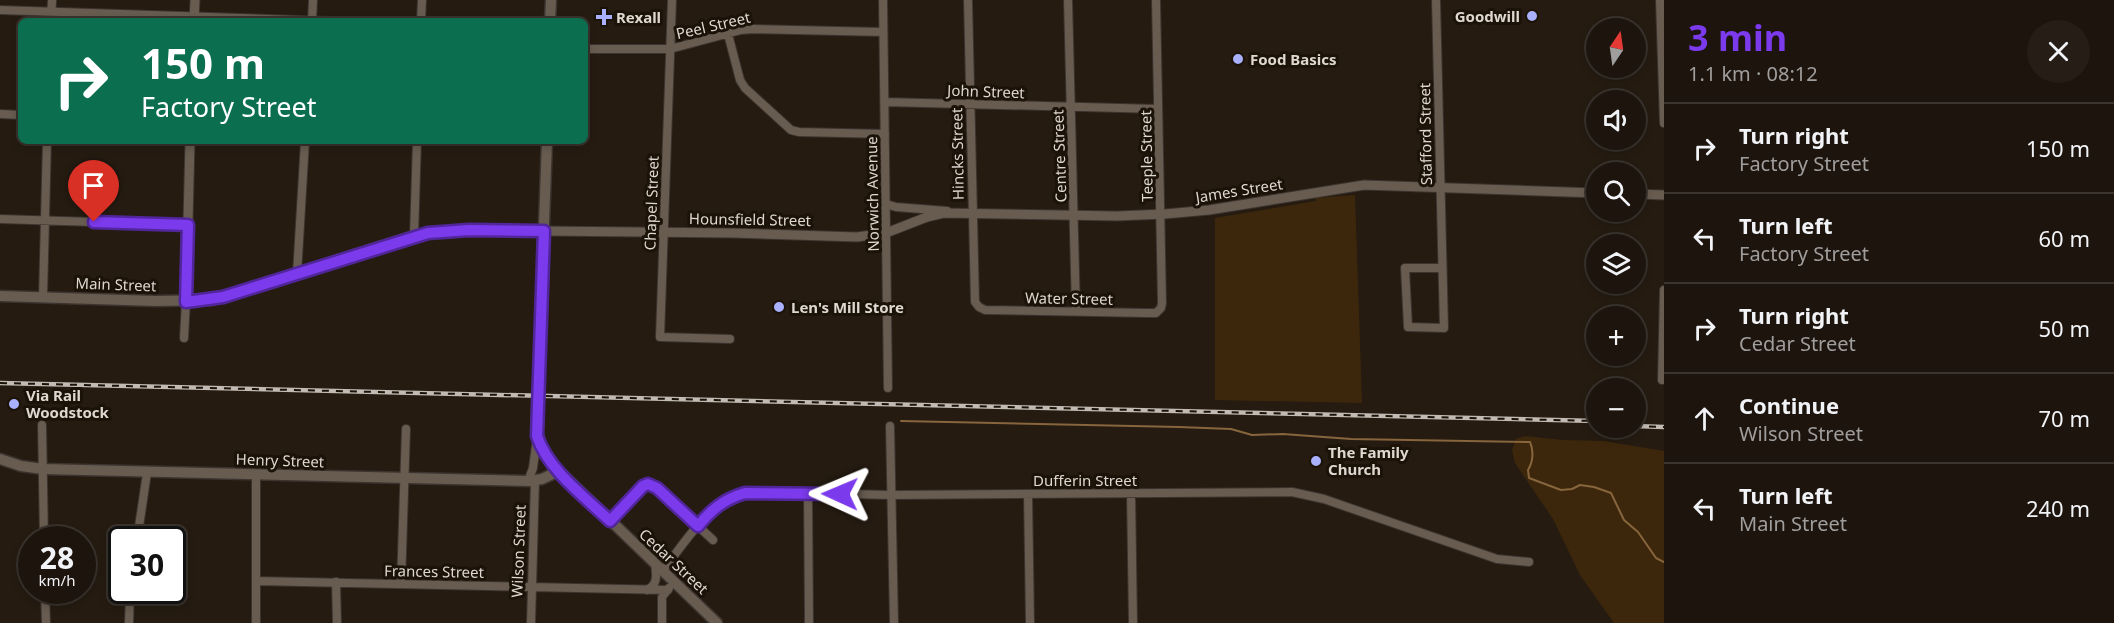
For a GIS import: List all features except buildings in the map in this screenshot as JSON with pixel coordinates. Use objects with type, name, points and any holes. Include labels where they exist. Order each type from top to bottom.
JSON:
[{"type":"main road","points":[[550,18],[552,0]]},
{"type":"main road","name":"Wilson Street","points":[[537,436],[547,144]]},
{"type":"main road","name":"Main Street","points":[[0,296],[186,302],[223,297],[414,236],[441,231],[544,231]]},
{"type":"main road","points":[[537,436],[545,454],[559,471]]},
{"type":"main road","name":"Henry Street","points":[[0,459],[21,466],[43,469],[404,479],[531,481],[559,471]]},
{"type":"main road","name":"Cedar Street","points":[[559,471],[659,566],[672,586],[717,623]]},
{"type":"street","points":[[51,0],[51,18]]},
{"type":"street","points":[[194,18],[195,0]]},
{"type":"street","points":[[312,18],[313,0]]},
{"type":"street","points":[[421,18],[422,0]]},
{"type":"street","name":"Chapel Street","points":[[672,0],[660,337],[730,339]]},
{"type":"street","name":"Norwich Avenue","points":[[883,0],[888,388]]},
{"type":"street","name":"Hincks Street","points":[[968,0],[974,296],[979,307]]},
{"type":"street","name":"Centre Street","points":[[1068,0],[1077,311]]},
{"type":"street","name":"Teeple Street","points":[[1155,0],[1162,303],[1158,311]]},
{"type":"street","name":"Stafford Street","points":[[1436,0],[1444,328],[1408,327],[1405,268],[1442,268]]},
{"type":"street","points":[[1660,0],[1664,123]]},
{"type":"street","points":[[0,10],[174,18]]},
{"type":"street","name":"Peel Street","points":[[588,50],[670,49],[741,30],[762,28],[883,32]]},
{"type":"street","points":[[728,34],[740,80],[745,88],[790,130],[885,134]]},
{"type":"street","name":"John Street","points":[[885,102],[1158,109]]},
{"type":"street","points":[[0,114],[18,115]]},
{"type":"street","points":[[43,297],[47,144]]},
{"type":"street","points":[[184,338],[190,144]]},
{"type":"street","points":[[297,274],[305,144]]},
{"type":"street","points":[[414,236],[417,144]]},
{"type":"street","name":"James Street","points":[[886,204],[896,207],[972,213],[1161,214],[1209,210],[1353,186],[1586,193]]},
{"type":"street","points":[[1646,194],[1664,195]]},
{"type":"street","name":"Hounsfield Street","points":[[544,231],[857,237],[886,234],[927,217],[952,212]]},
{"type":"street","points":[[0,219],[188,225]]},
{"type":"street","points":[[1662,380],[1664,290]]},
{"type":"street","name":"Water Street","points":[[979,307],[985,310],[1153,313],[1158,311]]},
{"type":"street","points":[[42,425],[44,526]]},
{"type":"street","points":[[890,426],[894,623]]},
{"type":"street","points":[[401,584],[406,429]]},
{"type":"street","name":"Wilson Street","points":[[531,623],[531,481],[537,436]]},
{"type":"street","points":[[139,526],[147,473]]},
{"type":"street","points":[[256,474],[256,623]]},
{"type":"street","points":[[610,521],[643,486],[649,484],[657,488],[713,540]]},
{"type":"street","name":"Dufferin Street","points":[[659,566],[719,504],[739,495],[758,492],[891,495],[1293,492],[1324,499],[1497,559],[1529,562]]},
{"type":"street","points":[[808,493],[809,623]]},
{"type":"street","points":[[1131,493],[1133,623]]},
{"type":"street","points":[[1028,494],[1030,623]]},
{"type":"street","points":[[647,590],[656,581],[659,566]]},
{"type":"street","name":"Frances Street","points":[[256,581],[647,590],[672,586]]},
{"type":"street","points":[[336,582],[337,623]]},
{"type":"street","points":[[662,623],[662,597],[672,586]]},
{"type":"street","points":[[45,604],[46,623]]},
{"type":"street","points":[[129,623],[130,604]]},
{"type":"shaded area","points":[[1355,195],[1362,403],[1215,400],[1215,218],[1316,201],[1316,198]]},
{"type":"shaded area","points":[[1525,436],[1604,441],[1664,451],[1664,623],[1614,623],[1580,575],[1553,519],[1515,463],[1512,450],[1516,439]]},
{"type":"waterway","points":[[901,421],[1179,427],[1231,429],[1252,435],[1530,442],[1532,456],[1528,470],[1529,478],[1561,490],[1572,489],[1580,485],[1611,493],[1624,520],[1638,532],[1656,558],[1664,562]]},
{"type":"railway","points":[[0,383],[1586,421]]},
{"type":"railway","points":[[1646,426],[1664,427]]},
{"type":"place","name":"Goodwill","points":[[1532,16]]},
{"type":"place","name":"Rexall","points":[[604,17]]},
{"type":"place","name":"Food Basics","points":[[1238,59]]},
{"type":"place","name":"Len's Mill Store","points":[[779,307]]},
{"type":"place","name":"Via Rail Woodstock","points":[[14,404]]},
{"type":"place","name":"The Family Church","points":[[1316,461]]},
{"type":"route","points":[[94,222],[188,225],[186,302],[223,297],[428,233],[469,230],[544,231],[537,436],[542,449],[553,465],[610,521],[643,486],[648,484],[657,488],[698,526],[719,504],[745,493],[840,494]]}]
